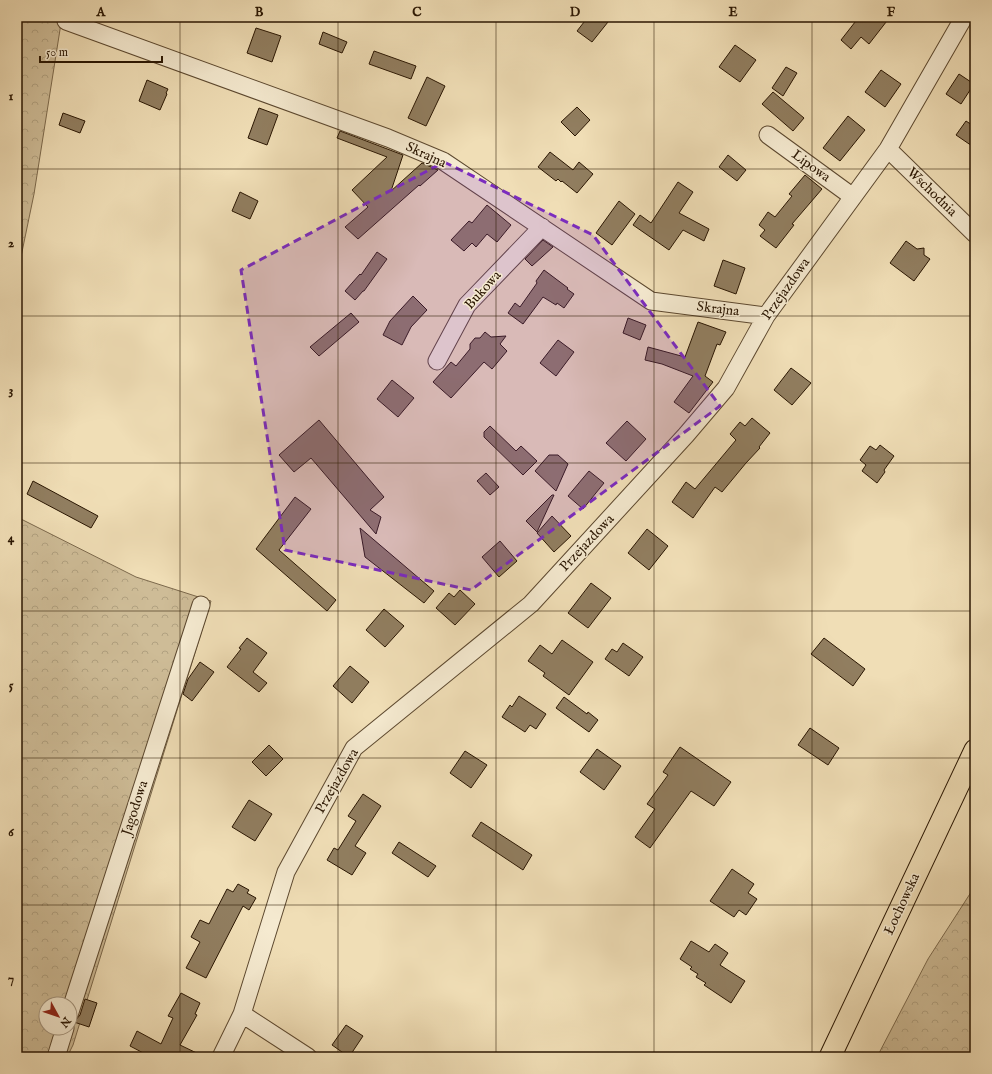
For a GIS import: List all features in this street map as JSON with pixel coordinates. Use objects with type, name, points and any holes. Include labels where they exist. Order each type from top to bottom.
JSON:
[{"type":"main road","name":"Łochowska","points":[[830,1057],[975,750]]},
{"type":"street","name":"Przejazdowa","points":[[221,1057],[242,1014],[286,872],[354,748],[531,604],[686,435],[726,388],[766,316],[888,149],[964,17]]},
{"type":"street","name":"Skrajna","points":[[66,21],[388,138],[443,161],[651,301],[766,316]]},
{"type":"street","name":"Lipowa","points":[[768,135],[853,198]]},
{"type":"street","name":"Wschodnia","points":[[888,149],[975,234]]},
{"type":"street","name":"Bukowa","points":[[437,361],[467,305],[542,227]]},
{"type":"street","name":"Jagodowa","points":[[75,996],[201,605]]},
{"type":"street","points":[[242,1014],[308,1057]]},
{"type":"street","points":[[56,1057],[63,1036]]},
{"type":"highlighted area","points":[[444,162],[593,235],[720,406],[471,590],[285,550],[241,270]]},
{"type":"green space","points":[[17,17],[62,17],[34,194],[17,276]]},
{"type":"green space","points":[[17,517],[136,577],[211,601],[78,1029],[78,996],[38,996],[38,1036],[76,1036],[67,1057],[17,1057]]},
{"type":"green space","points":[[975,886],[975,1057],[877,1057],[928,959]]},
{"type":"building","points":[[588,17],[612,17],[592,42],[577,31]]},
{"type":"building","points":[[859,17],[890,17],[869,44],[861,37],[851,49],[841,40]]},
{"type":"building","points":[[256,28],[281,36],[272,62],[247,53]]},
{"type":"building","points":[[323,32],[347,42],[342,53],[319,44]]},
{"type":"building","points":[[735,45],[756,60],[740,82],[719,67]]},
{"type":"building","points":[[374,51],[416,66],[411,79],[369,64]]},
{"type":"building","points":[[786,67],[797,73],[783,96],[772,88]]},
{"type":"building","points":[[881,70],[901,84],[885,107],[865,92]]},
{"type":"building","points":[[959,74],[974,84],[961,104],[946,94]]},
{"type":"building","points":[[427,77],[445,86],[426,126],[408,118]]},
{"type":"building","points":[[147,80],[168,89],[160,110],[139,101]]},
{"type":"building","points":[[773,92],[804,118],[793,131],[762,104]]},
{"type":"building","points":[[577,107],[590,120],[575,136],[561,122]]},
{"type":"building","points":[[259,108],[278,115],[267,145],[248,138]]},
{"type":"building","points":[[63,113],[85,121],[80,133],[59,125]]},
{"type":"building","points":[[848,116],[865,130],[840,161],[823,148]]},
{"type":"building","points":[[966,121],[975,127],[975,148],[956,135]]},
{"type":"building","points":[[340,131],[403,155],[391,191],[422,163],[438,170],[358,239],[345,227],[368,207],[352,190],[387,157],[337,138]]},
{"type":"building","points":[[550,152],[573,170],[579,162],[593,174],[577,193],[562,181],[561,182],[558,179],[556,181],[538,167]]},
{"type":"building","points":[[728,155],[746,170],[737,181],[719,167]]},
{"type":"building","points":[[805,175],[822,189],[792,224],[794,225],[776,248],[760,236],[765,230],[759,225],[768,212],[775,217],[792,196],[789,194]]},
{"type":"building","points":[[678,182],[693,192],[679,213],[709,229],[704,241],[683,230],[669,250],[633,225],[640,215],[651,223]]},
{"type":"building","points":[[240,192],[258,201],[250,219],[232,211]]},
{"type":"building","points":[[619,201],[635,214],[612,245],[596,233]]},
{"type":"building","points":[[487,205],[511,225],[497,242],[487,234],[476,247],[472,243],[464,251],[451,240],[469,221],[472,223]]},
{"type":"building","points":[[543,240],[553,247],[532,266],[525,259]]},
{"type":"building","points":[[906,241],[917,249],[924,248],[924,255],[930,259],[914,281],[890,263]]},
{"type":"building","points":[[377,252],[387,259],[364,291],[355,300],[345,291],[360,274],[361,275]]},
{"type":"building","points":[[723,260],[745,268],[736,294],[714,286]]},
{"type":"building","points":[[544,270],[574,294],[564,308],[543,297],[523,324],[508,313],[515,303],[520,307],[537,283],[536,281]]},
{"type":"building","points":[[413,296],[427,310],[411,327],[402,345],[383,335],[390,321]]},
{"type":"building","points":[[351,313],[359,322],[319,356],[310,347]]},
{"type":"building","points":[[628,318],[646,325],[640,340],[623,333]]},
{"type":"building","points":[[698,322],[726,332],[720,345],[717,344],[705,376],[713,382],[689,413],[674,402],[693,376],[662,364],[645,360],[648,347],[685,357]]},
{"type":"building","points":[[485,332],[491,337],[506,336],[500,344],[507,351],[492,369],[484,362],[451,398],[433,382],[451,362],[456,366],[470,349],[470,344],[475,338],[480,338]]},
{"type":"building","points":[[558,340],[574,352],[556,376],[540,363]]},
{"type":"building","points":[[791,368],[811,383],[792,405],[774,390]]},
{"type":"building","points":[[392,380],[414,398],[398,417],[377,399]]},
{"type":"building","points":[[752,418],[770,433],[759,447],[760,448],[722,492],[715,487],[693,518],[672,502],[686,482],[695,489],[736,440],[730,434],[740,422],[745,426]]},
{"type":"building","points":[[319,420],[384,497],[370,510],[381,517],[376,534],[311,458],[294,472],[279,455]]},
{"type":"building","points":[[627,421],[646,439],[626,461],[606,443]]},
{"type":"building","points":[[490,426],[516,451],[521,446],[537,461],[523,475],[484,437],[484,432]]},
{"type":"building","points":[[880,445],[894,456],[877,483],[862,471],[866,465],[860,460],[870,446],[876,450]]},
{"type":"building","points":[[549,455],[558,455],[568,464],[556,491],[535,471]]},
{"type":"building","points":[[589,471],[604,483],[583,509],[568,496]]},
{"type":"building","points":[[486,473],[499,487],[490,495],[477,481]]},
{"type":"building","points":[[33,481],[98,516],[91,528],[27,494]]},
{"type":"building","points":[[552,495],[554,495],[537,532],[526,521]]},
{"type":"building","points":[[295,497],[311,509],[279,550],[336,600],[327,611],[256,549]]},
{"type":"building","points":[[552,516],[571,536],[554,552],[537,533]]},
{"type":"building","points":[[360,528],[434,591],[424,603],[365,557]]},
{"type":"building","points":[[647,529],[668,546],[649,570],[628,553]]},
{"type":"building","points":[[500,541],[517,561],[499,577],[482,557]]},
{"type":"building","points":[[591,583],[611,598],[588,628],[568,613]]},
{"type":"building","points":[[460,590],[475,604],[455,625],[436,608],[449,593],[454,597]]},
{"type":"building","points":[[384,609],[404,626],[385,647],[366,630]]},
{"type":"building","points":[[247,638],[267,653],[253,672],[267,683],[259,692],[227,667],[241,649],[239,648]]},
{"type":"building","points":[[824,638],[865,669],[853,686],[811,654]]},
{"type":"building","points":[[562,640],[593,662],[569,695],[543,676],[545,673],[528,661],[540,645],[552,654]]},
{"type":"building","points":[[623,643],[643,657],[629,676],[605,659],[612,649],[617,652]]},
{"type":"building","points":[[200,662],[214,672],[192,701],[183,694],[188,679]]},
{"type":"building","points":[[350,666],[369,682],[352,703],[333,686]]},
{"type":"building","points":[[519,696],[546,714],[536,729],[530,725],[525,732],[502,717],[510,705],[512,707]]},
{"type":"building","points":[[564,697],[598,720],[589,732],[556,708]]},
{"type":"building","points":[[810,728],[839,748],[828,765],[798,745]]},
{"type":"building","points":[[269,745],[283,759],[266,776],[252,762]]},
{"type":"building","points":[[680,747],[731,782],[714,806],[691,791],[650,848],[635,837],[655,809],[647,804],[668,775],[663,772]]},
{"type":"building","points":[[597,749],[621,766],[604,790],[580,772]]},
{"type":"building","points":[[465,751],[487,765],[471,788],[450,773]]},
{"type":"building","points":[[363,794],[381,806],[355,846],[366,853],[352,875],[327,860],[334,848],[338,850],[356,821],[348,816]]},
{"type":"building","points":[[249,800],[272,814],[255,841],[232,827]]},
{"type":"building","points":[[481,822],[532,855],[523,870],[472,836]]},
{"type":"building","points":[[399,842],[436,866],[428,877],[392,853]]},
{"type":"building","points":[[732,869],[754,884],[748,893],[757,899],[746,915],[739,910],[734,917],[710,901]]},
{"type":"building","points":[[238,884],[249,890],[247,893],[256,898],[249,910],[243,906],[206,978],[186,968],[200,942],[191,937],[200,920],[209,924],[227,889],[233,892]]},
{"type":"building","points":[[691,941],[709,952],[715,944],[728,953],[720,965],[745,981],[731,1003],[704,985],[706,983],[696,977],[698,974],[690,969],[692,967],[680,959]]},
{"type":"building","points":[[181,993],[200,1003],[195,1014],[197,1015],[180,1045],[205,1057],[151,1057],[130,1046],[137,1031],[161,1044],[173,1018],[168,1016]]},
{"type":"building","points":[[85,999],[97,1003],[89,1027],[78,1023],[78,1017]]},
{"type":"building","points":[[346,1025],[363,1036],[349,1057],[332,1045]]}]
